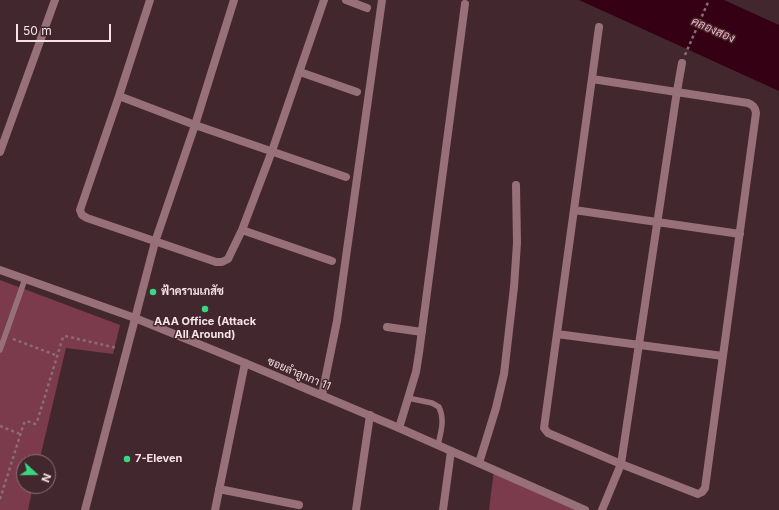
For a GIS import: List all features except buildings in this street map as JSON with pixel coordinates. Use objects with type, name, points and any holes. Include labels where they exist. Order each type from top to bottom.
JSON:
[{"type":"street","points":[[0,152],[55,0]]},
{"type":"street","points":[[150,0],[80,210],[82,216],[87,218],[216,262],[222,262],[228,259],[242,230],[272,151],[324,0]]},
{"type":"street","points":[[85,510],[154,242],[195,125],[234,0]]},
{"type":"street","points":[[346,0],[368,8]]},
{"type":"street","points":[[322,395],[337,321],[382,0]]},
{"type":"street","points":[[399,428],[416,372],[465,4]]},
{"type":"street","points":[[592,79],[748,102],[755,108],[756,112],[740,234],[705,488],[698,494],[621,464],[548,433],[544,428],[599,27]]},
{"type":"street","points":[[602,510],[621,464],[682,63]]},
{"type":"street","points":[[300,72],[357,92]]},
{"type":"street","points":[[119,96],[195,125],[346,177]]},
{"type":"street","points":[[479,463],[496,408],[504,374],[514,288],[517,243],[516,185]]},
{"type":"street","points":[[574,210],[740,234]]},
{"type":"street","points":[[242,230],[332,261]]},
{"type":"street","name":"ซอยลำลูกกา 11","points":[[0,270],[135,318],[245,363],[370,415],[585,510]]},
{"type":"street","points":[[386,327],[422,332]]},
{"type":"street","points":[[557,334],[723,356]]},
{"type":"street","points":[[215,510],[245,363]]},
{"type":"street","points":[[356,510],[370,415]]},
{"type":"street","points":[[443,510],[451,451]]},
{"type":"street","points":[[219,489],[299,505]]},
{"type":"lane","points":[[0,350],[25,279]]},
{"type":"lane","points":[[408,398],[439,406],[443,424],[438,445]]},
{"type":"path","points":[[682,63],[709,0]]},
{"type":"path","points":[[5,336],[58,356]]},
{"type":"path","points":[[0,499],[24,423],[27,421],[35,424],[37,422],[63,337],[65,336],[126,350]]},
{"type":"path","points":[[0,426],[20,434]]},
{"type":"shaded area","points":[[0,280],[120,325],[113,354],[66,348],[41,454],[16,454],[16,494],[31,494],[28,510],[0,510]]},
{"type":"shaded area","points":[[494,470],[584,510],[489,510]]},
{"type":"water","name":"คลองสอง","points":[[579,0],[724,0],[779,25],[779,91]]},
{"type":"place","name":"ฟ้าครามเภสัช","points":[[153,292]]},
{"type":"place","name":"AAA Office (Attack All Around)","points":[[205,309]]},
{"type":"place","name":"7-Eleven","points":[[127,459]]}]
